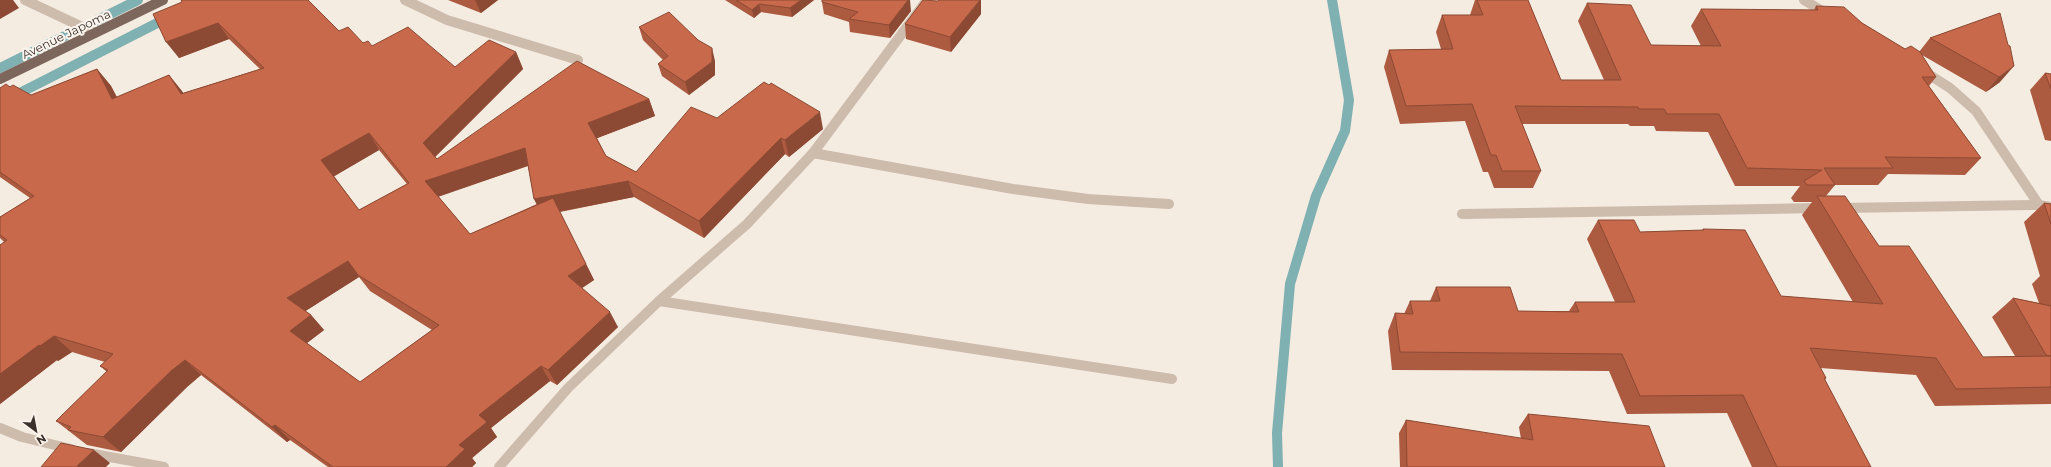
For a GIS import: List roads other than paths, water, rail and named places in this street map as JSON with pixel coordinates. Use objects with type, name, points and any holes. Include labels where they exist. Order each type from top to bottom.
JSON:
[{"type":"main road","name":"Avenue Japoma","points":[[0,79],[163,0]]},
{"type":"street","points":[[25,0],[95,33]]},
{"type":"street","points":[[405,0],[447,20],[578,60]]},
{"type":"street","points":[[499,467],[568,388],[659,301],[747,224],[813,153],[927,0]]},
{"type":"street","points":[[1804,0],[1837,20]]},
{"type":"street","points":[[1917,66],[1950,88],[1976,111],[2039,205]]},
{"type":"street","points":[[813,153],[1013,189],[1088,199],[1169,204]]},
{"type":"street","points":[[1462,214],[2039,205],[2051,207]]},
{"type":"street","points":[[659,301],[1172,379]]},
{"type":"street","points":[[0,428],[22,437],[56,446],[164,467]]},
{"type":"waterway","points":[[96,21],[138,0]]},
{"type":"waterway","points":[[1278,467],[1277,433],[1290,284],[1316,196],[1345,131],[1349,100],[1332,0]]},
{"type":"waterway","points":[[0,103],[169,17]]},
{"type":"waterway","points":[[0,68],[65,36]]}]
